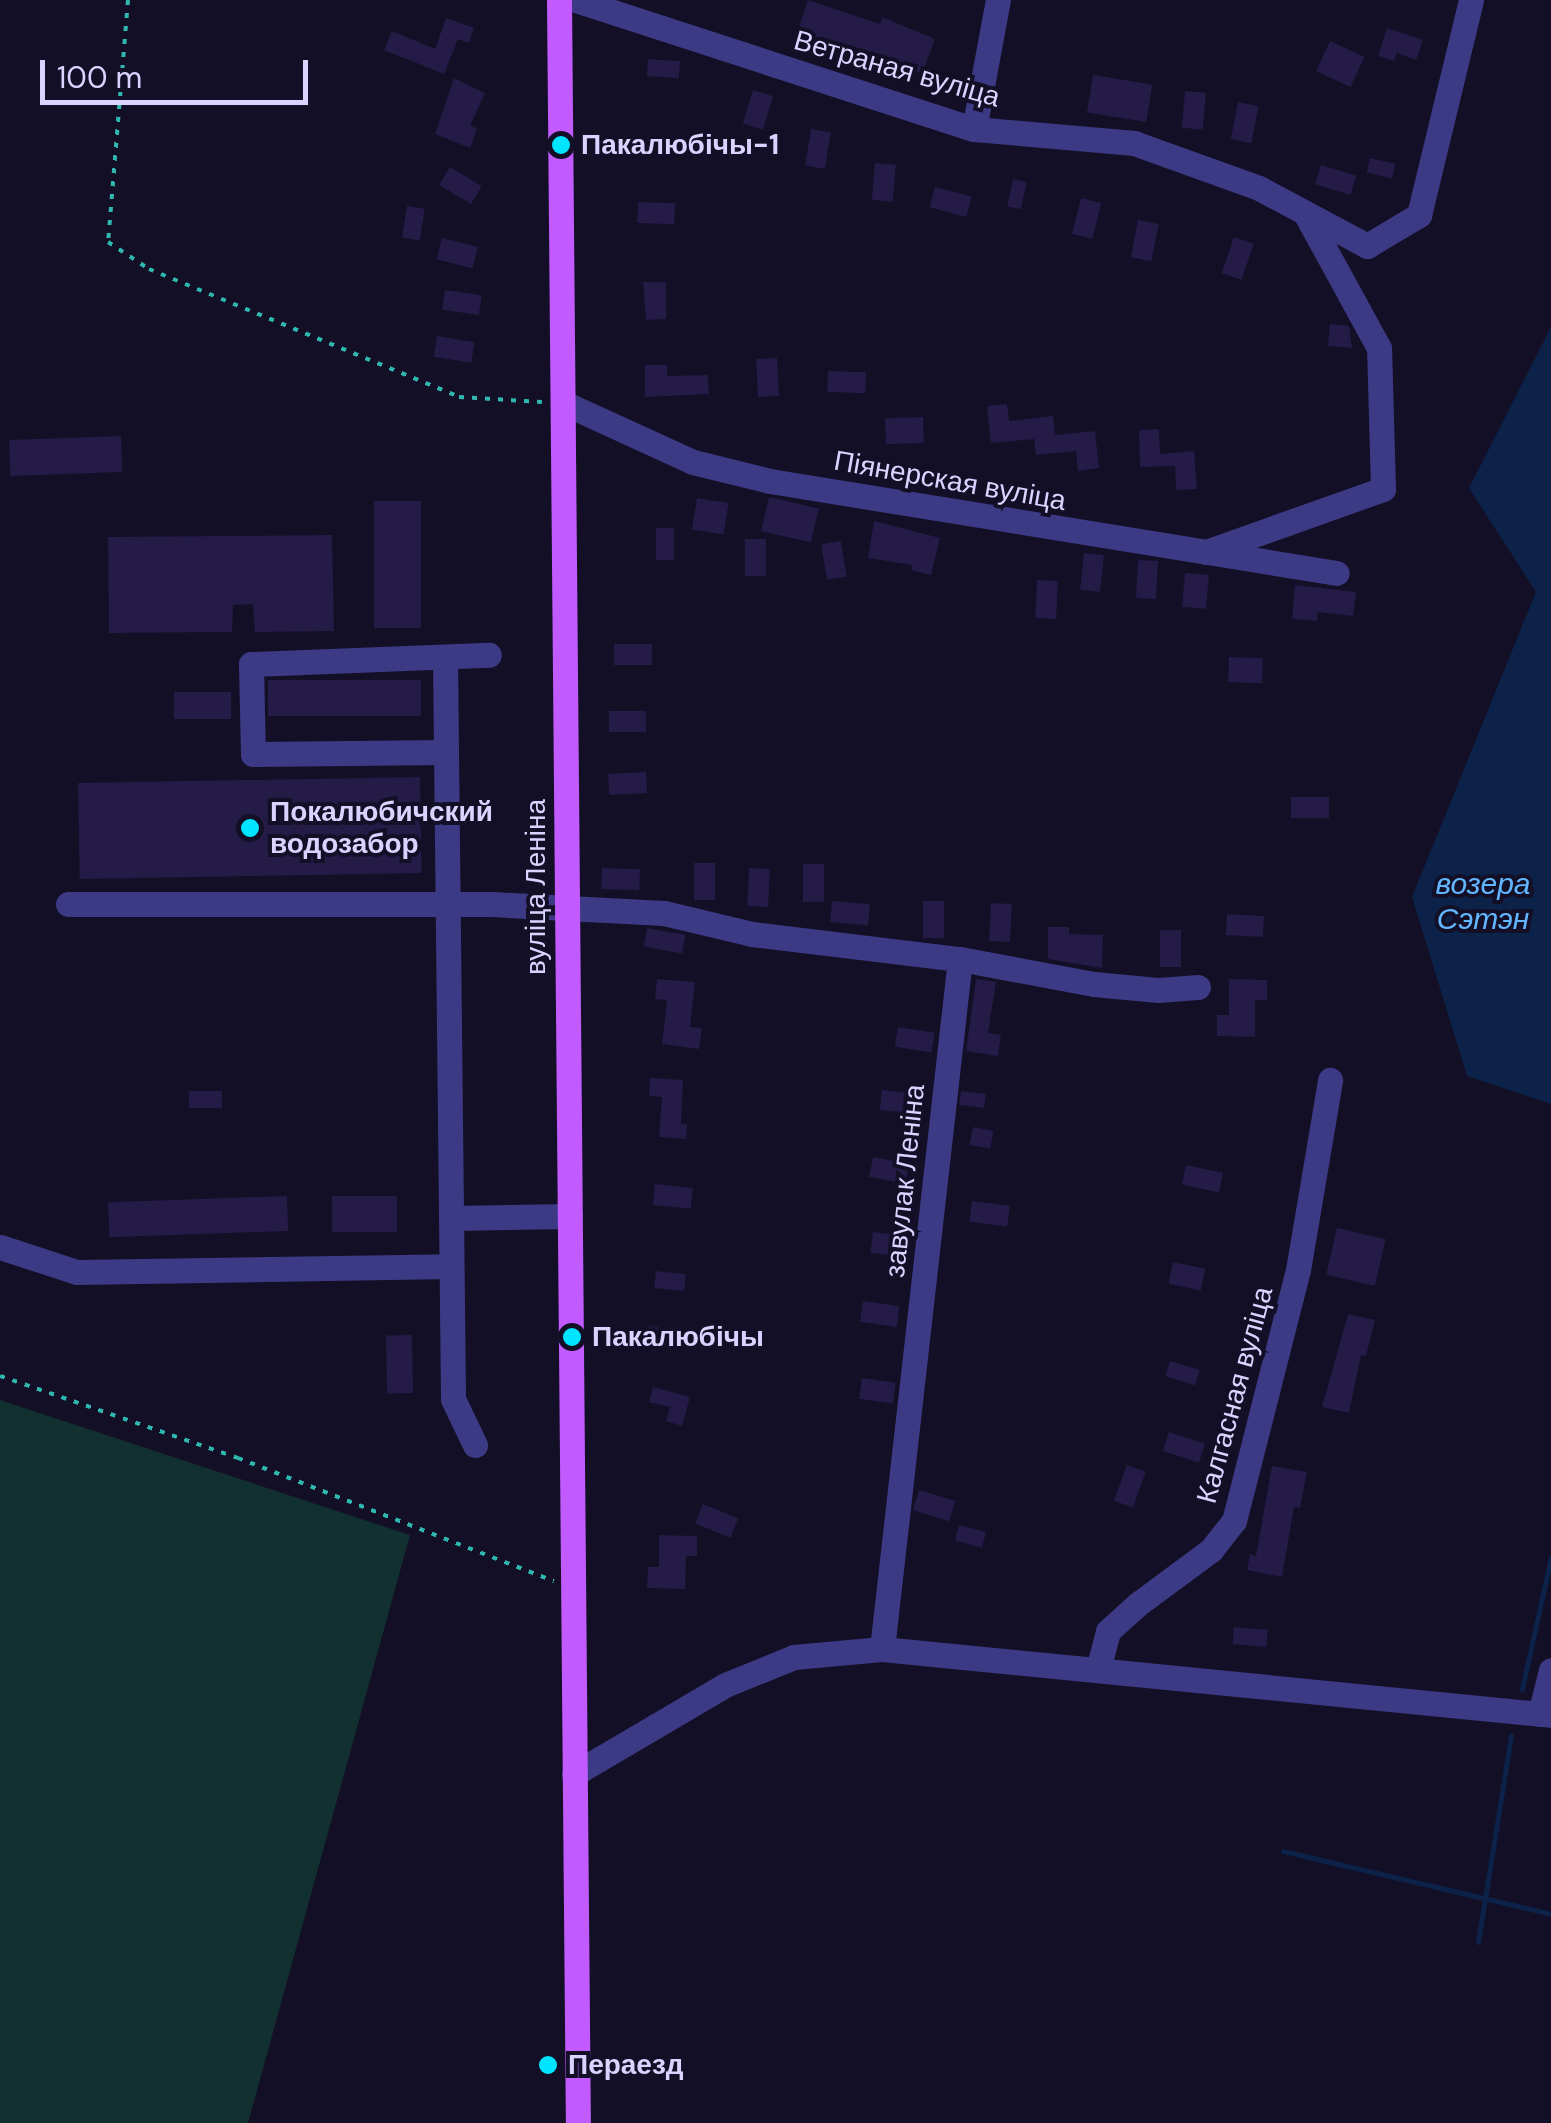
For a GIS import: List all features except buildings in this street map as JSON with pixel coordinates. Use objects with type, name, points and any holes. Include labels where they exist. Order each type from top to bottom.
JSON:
[{"type":"main road","name":"вуліца Леніна","points":[[559,0],[578,2123]]},
{"type":"street","name":"Ветраная вуліца","points":[[576,0],[974,128],[1134,143],[1258,188],[1367,246],[1419,216],[1471,0]]},
{"type":"street","points":[[974,128],[998,0]]},
{"type":"street","points":[[1201,554],[1383,489],[1379,348],[1305,213]]},
{"type":"street","name":"Піянерская вуліца","points":[[564,404],[693,462],[770,481],[1338,574]]},
{"type":"street","points":[[446,752],[253,754],[251,664],[489,655]]},
{"type":"street","points":[[445,658],[453,1399],[475,1444]]},
{"type":"street","points":[[68,904],[448,904],[664,913],[752,934],[960,959],[1094,984],[1158,990],[1198,987]]},
{"type":"street","name":"завулак Леніна","points":[[882,1649],[960,959]]},
{"type":"street","name":"Калгасная вуліца","points":[[1098,1670],[1108,1632],[1211,1550],[1234,1520],[1298,1270],[1330,1080]]},
{"type":"street","points":[[451,1218],[570,1216]]},
{"type":"street","points":[[0,1247],[77,1272],[452,1266]]},
{"type":"street","points":[[574,1774],[725,1685],[794,1657],[882,1649],[1545,1714],[1551,1670]]},
{"type":"path","points":[[128,0],[108,242],[149,269],[459,398],[564,404]]},
{"type":"path","points":[[0,1376],[238,1458],[572,1588]]},
{"type":"green space","points":[[0,1400],[410,1535],[248,2123],[0,2123]]},
{"type":"water","name":"возера Сэтэн","points":[[1551,327],[1551,1104],[1467,1076],[1412,897],[1536,592],[1469,488]]},
{"type":"waterway","points":[[1522,1689],[1551,1557]]},
{"type":"waterway","points":[[1478,1942],[1511,1736]]},
{"type":"waterway","points":[[1283,1851],[1551,1914]]},
{"type":"place","name":"Пакалюбічы-1","points":[[561,145]]},
{"type":"place","name":"Покалюбичский водозабор","points":[[250,828]]},
{"type":"place","name":"Пакалюбічы","points":[[572,1337]]},
{"type":"place","name":"Пераезд","points":[[548,2065]]}]
